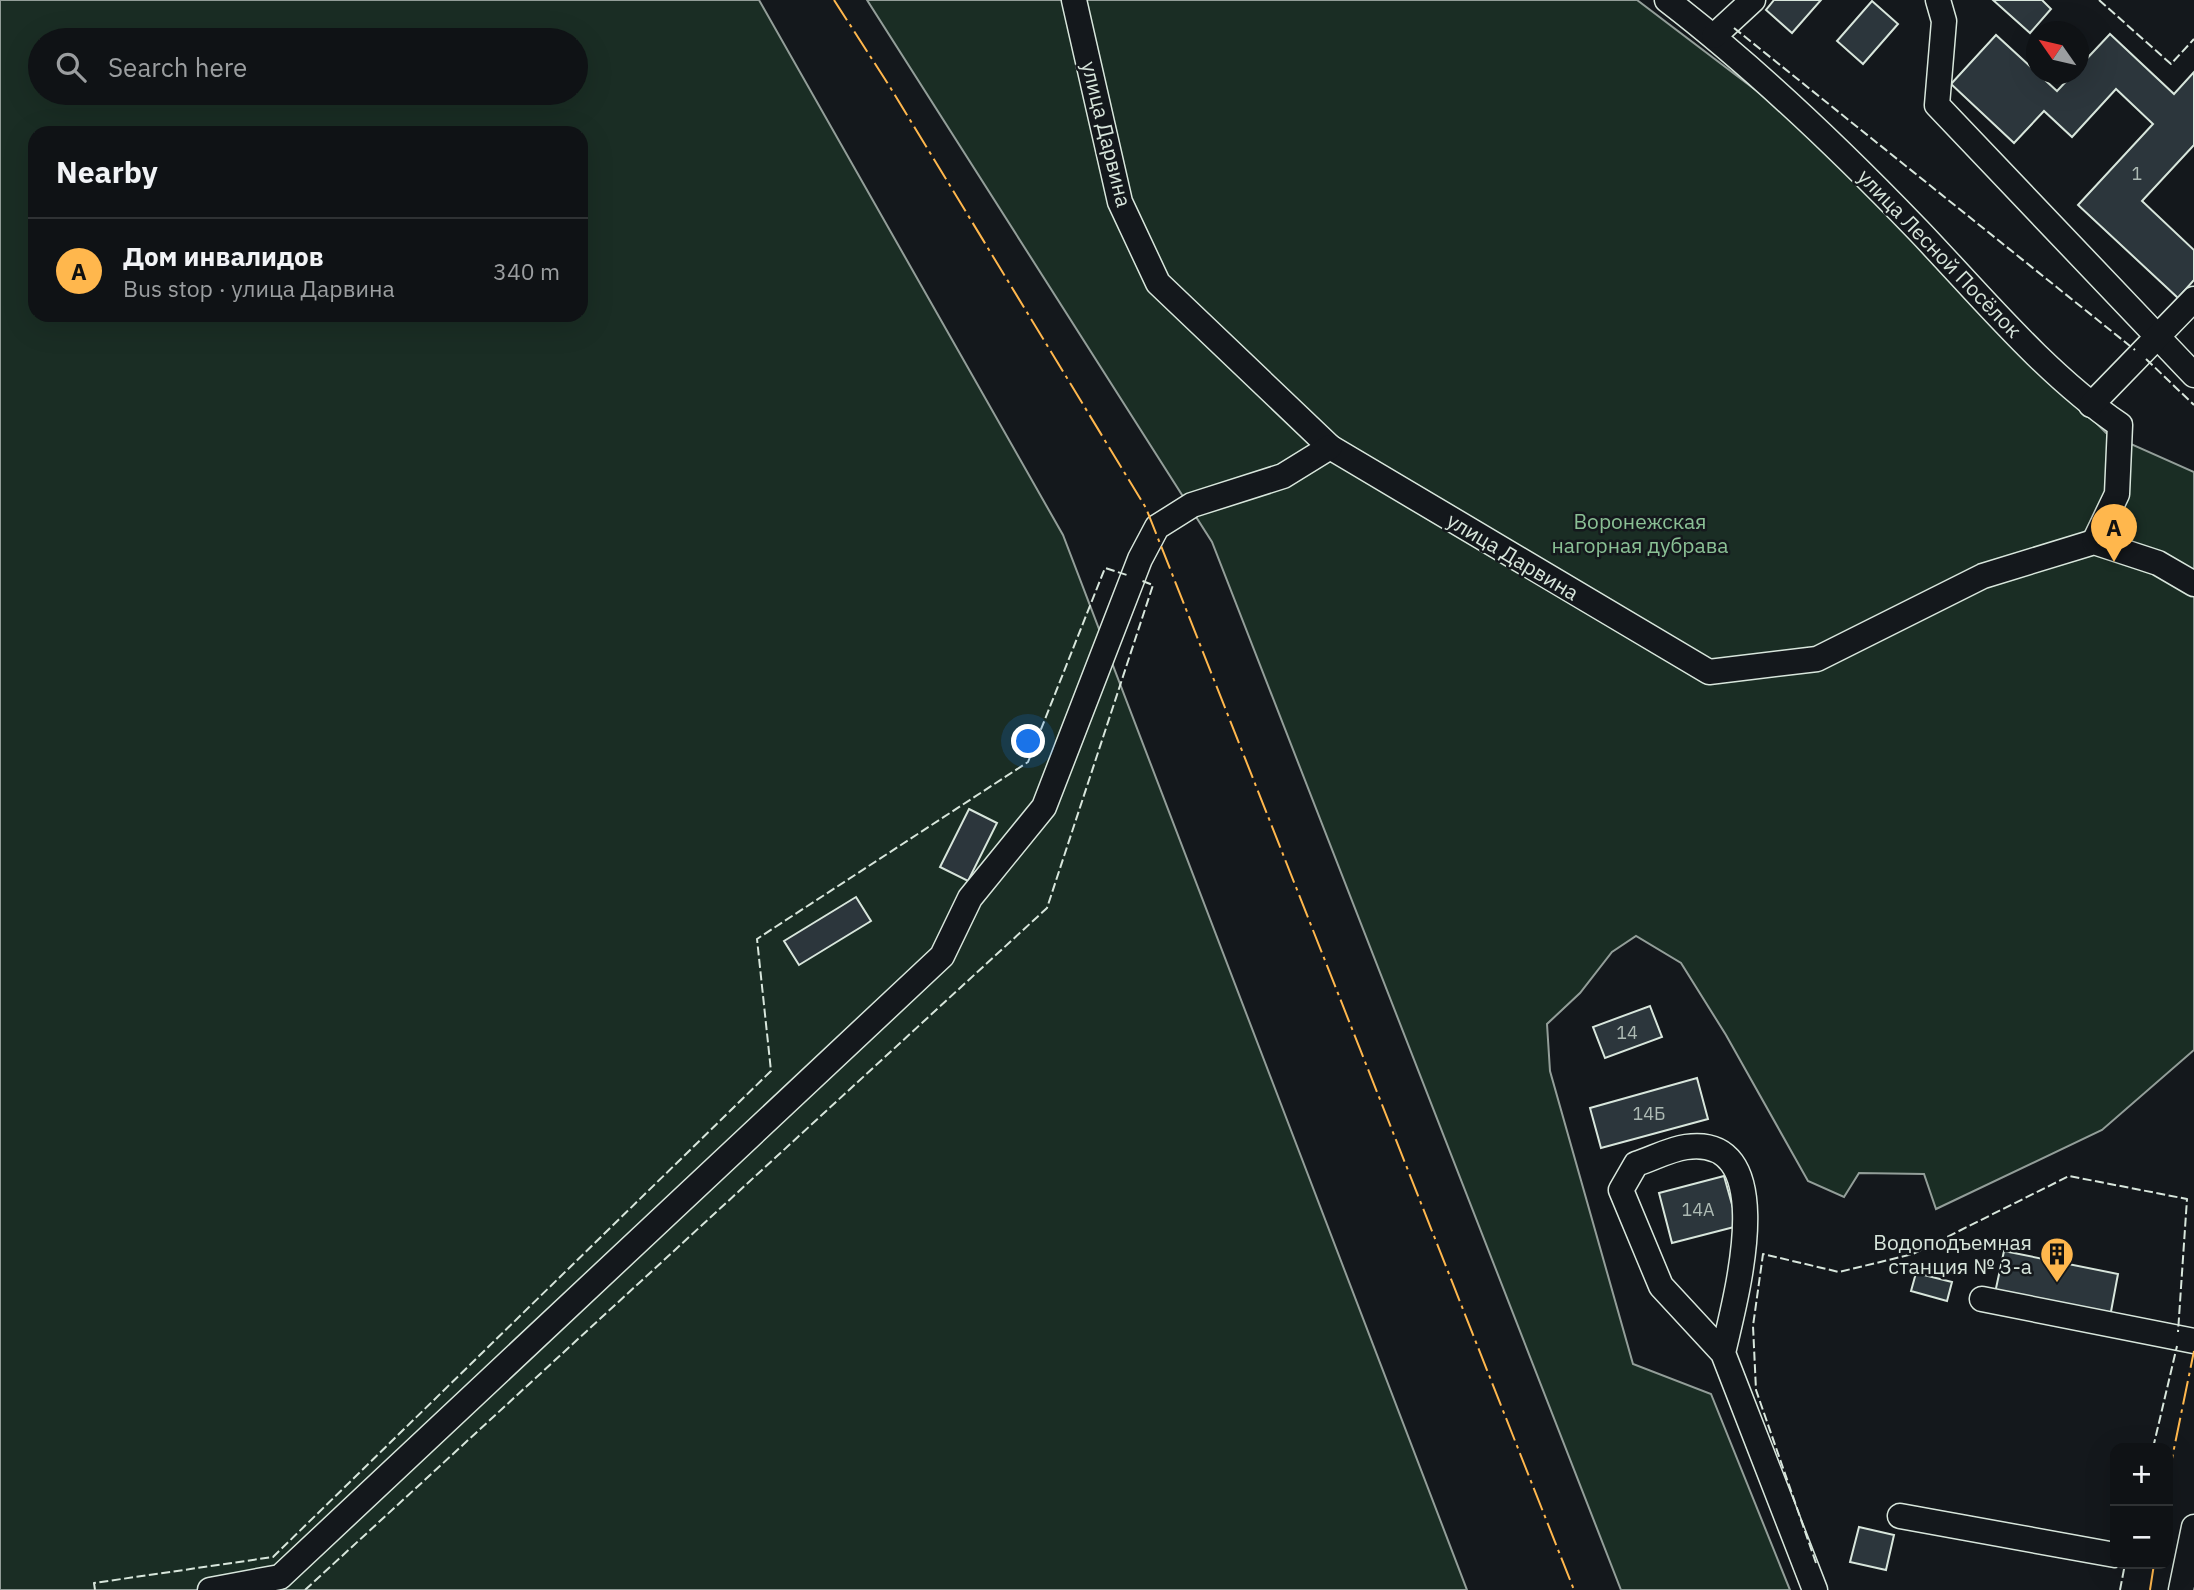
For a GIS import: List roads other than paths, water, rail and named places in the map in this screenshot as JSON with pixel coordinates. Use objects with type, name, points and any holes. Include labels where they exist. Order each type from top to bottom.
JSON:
[{"type":"street","name":"улица Дарвина","points":[[1074,0],[1120,202],[1157,284],[1330,447],[1709,671],[1817,659],[1983,576],[2094,542]]},
{"type":"street","name":"улица Лесной Посёлок","points":[[1667,0],[1714,36],[1870,180],[2000,316],[2091,405],[2120,425],[2117,495],[2094,542]]},
{"type":"street","points":[[1714,36],[1754,0]]},
{"type":"street","points":[[1938,0],[1944,21],[1937,105],[2194,375]]},
{"type":"street","points":[[2091,405],[2194,299]]},
{"type":"street","points":[[211,1590],[280,1577],[942,957],[970,898],[1044,807],[1140,559],[1157,527],[1192,505],[1283,476],[1330,447]]},
{"type":"street","points":[[2094,542],[2158,563],[2194,584]]},
{"type":"street","points":[[1723,1353],[1744,1254],[1747,1206],[1734,1166],[1716,1150],[1687,1147],[1636,1164],[1621,1190],[1661,1286],[1723,1353],[1815,1590]]},
{"type":"street","points":[[1982,1299],[2194,1341]]},
{"type":"street","points":[[1899,1516],[2110,1554]]},
{"type":"street","points":[[2178,1573],[2194,1527]]},
{"type":"place","name":"Дом инвалидов","points":[[2114,562]]},
{"type":"place","name":"Водоподъемная станция № 3-а","points":[[2057,1284]]},
{"type":"park label","name":"Воронежская нагорная дубрава","points":[[1640,533]]}]
